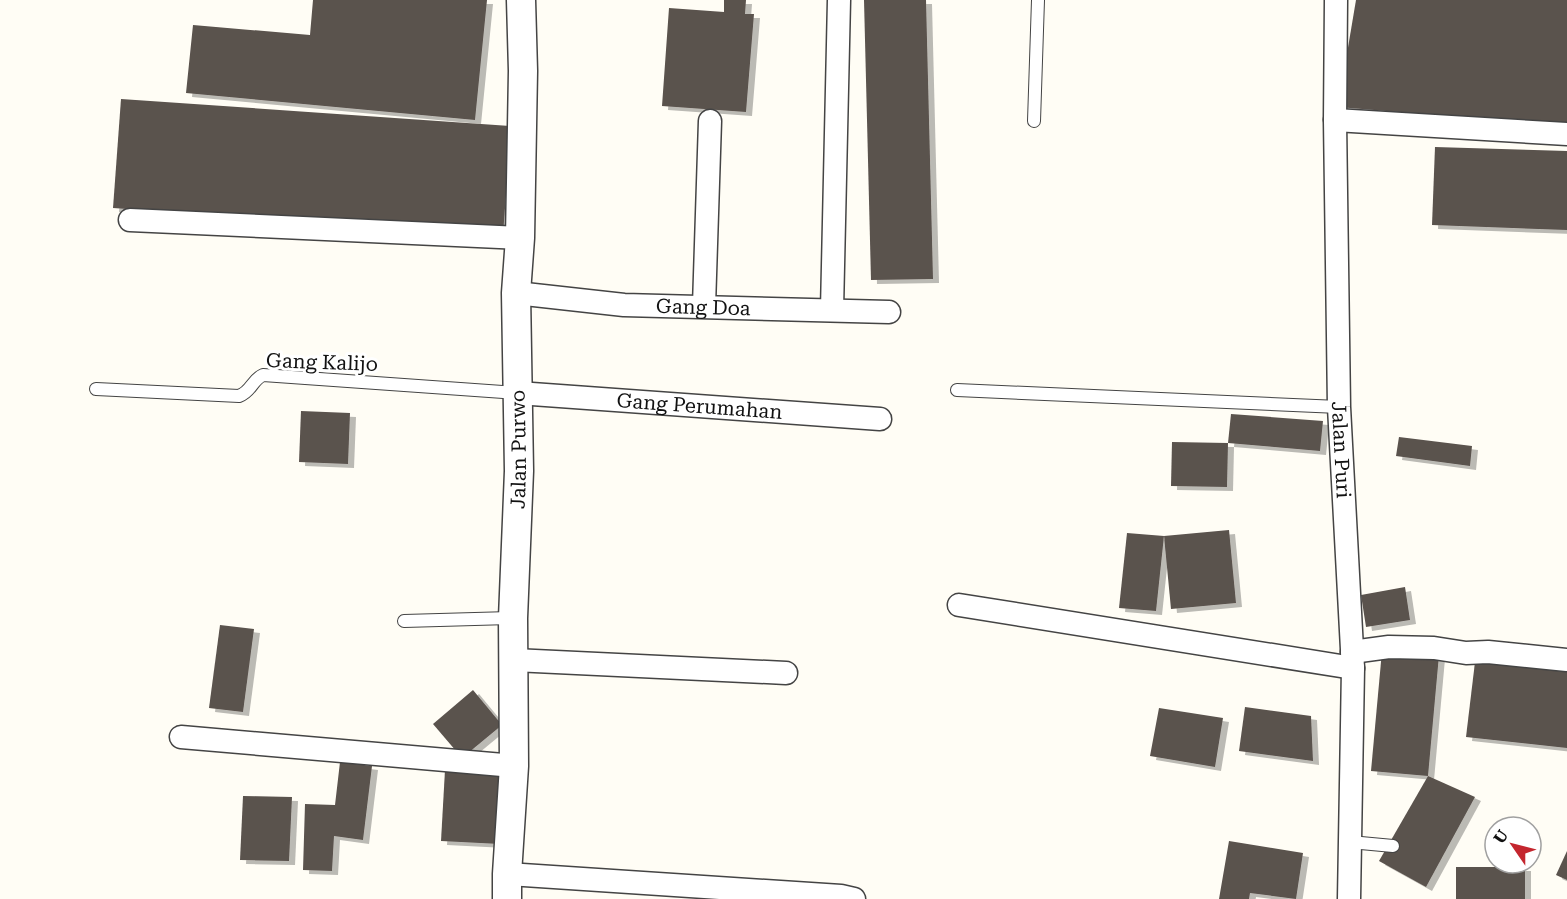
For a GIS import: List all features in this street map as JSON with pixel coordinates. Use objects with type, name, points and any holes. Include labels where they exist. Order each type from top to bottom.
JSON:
[{"type":"street","name":"Jalan Purwo","points":[[507,887],[514,766],[513,618],[519,471],[516,293],[520,238],[521,0]]},
{"type":"street","points":[[832,310],[839,0]]},
{"type":"street","name":"Jalan Puri","points":[[1336,0],[1335,120],[1339,407],[1353,660],[1349,899]]},
{"type":"street","points":[[1335,120],[1567,134]]},
{"type":"street","points":[[704,306],[710,121]]},
{"type":"street","points":[[130,220],[520,238]]},
{"type":"street","name":"Gang Doa","points":[[516,293],[624,305],[889,312]]},
{"type":"street","name":"Gang Perumahan","points":[[518,393],[880,419]]},
{"type":"street","points":[[959,605],[1353,660],[1389,647],[1434,648],[1466,653],[1488,652],[1567,660]]},
{"type":"street","points":[[514,660],[786,673]]},
{"type":"street","points":[[181,737],[514,766]]},
{"type":"street","points":[[507,887],[841,896],[854,899]]},
{"type":"lane","points":[[1034,121],[1038,0]]},
{"type":"lane","name":"Gang Kalijo","points":[[96,389],[239,396],[246,393],[256,379],[263,375],[518,393]]},
{"type":"lane","points":[[957,390],[1339,407]]},
{"type":"lane","points":[[404,621],[513,618]]},
{"type":"lane","points":[[1350,842],[1394,846]]},
{"type":"building","points":[[313,0],[487,0],[475,120],[186,93],[193,25],[310,35]]},
{"type":"building","points":[[724,0],[746,0],[745,14],[754,14],[746,112],[662,106],[669,8],[724,12]]},
{"type":"building","points":[[864,0],[926,0],[933,279],[871,280]]},
{"type":"building","points":[[1356,0],[1567,0],[1567,126],[1338,107]]},
{"type":"building","points":[[121,99],[511,126],[503,235],[113,208]]},
{"type":"building","points":[[1435,147],[1567,151],[1567,230],[1432,225]]},
{"type":"building","points":[[301,411],[350,413],[348,464],[299,462]]},
{"type":"building","points":[[1231,414],[1323,421],[1320,451],[1228,443]]},
{"type":"building","points":[[1399,437],[1472,446],[1470,466],[1396,456]]},
{"type":"building","points":[[1172,442],[1228,443],[1227,487],[1171,486]]},
{"type":"building","points":[[1229,530],[1236,603],[1171,609],[1164,536]]},
{"type":"building","points":[[1127,533],[1164,536],[1156,611],[1119,608]]},
{"type":"building","points":[[1405,587],[1410,620],[1366,627],[1361,595]]},
{"type":"building","points":[[220,625],[254,629],[243,712],[209,708]]},
{"type":"building","points":[[1382,651],[1439,655],[1428,776],[1371,771]]},
{"type":"building","points":[[1475,662],[1567,672],[1567,748],[1466,737]]},
{"type":"building","points":[[473,690],[502,725],[462,758],[433,724]]},
{"type":"building","points":[[1245,707],[1311,716],[1313,761],[1239,751]]},
{"type":"building","points":[[1159,708],[1223,718],[1215,767],[1150,756]]},
{"type":"building","points":[[340,762],[372,766],[363,840],[334,836],[332,871],[303,870],[305,804],[335,805]]},
{"type":"building","points":[[445,770],[504,773],[500,844],[441,841]]},
{"type":"building","points":[[1428,776],[1475,797],[1426,887],[1379,861]]},
{"type":"building","points":[[243,796],[292,797],[289,861],[240,860]]},
{"type":"building","points":[[1229,841],[1303,853],[1296,899],[1250,893],[1249,899],[1219,899]]},
{"type":"building","points":[[1567,851],[1567,880],[1556,875]]},
{"type":"building","points":[[1456,867],[1483,867],[1483,875],[1525,875],[1525,899],[1456,899]]}]
